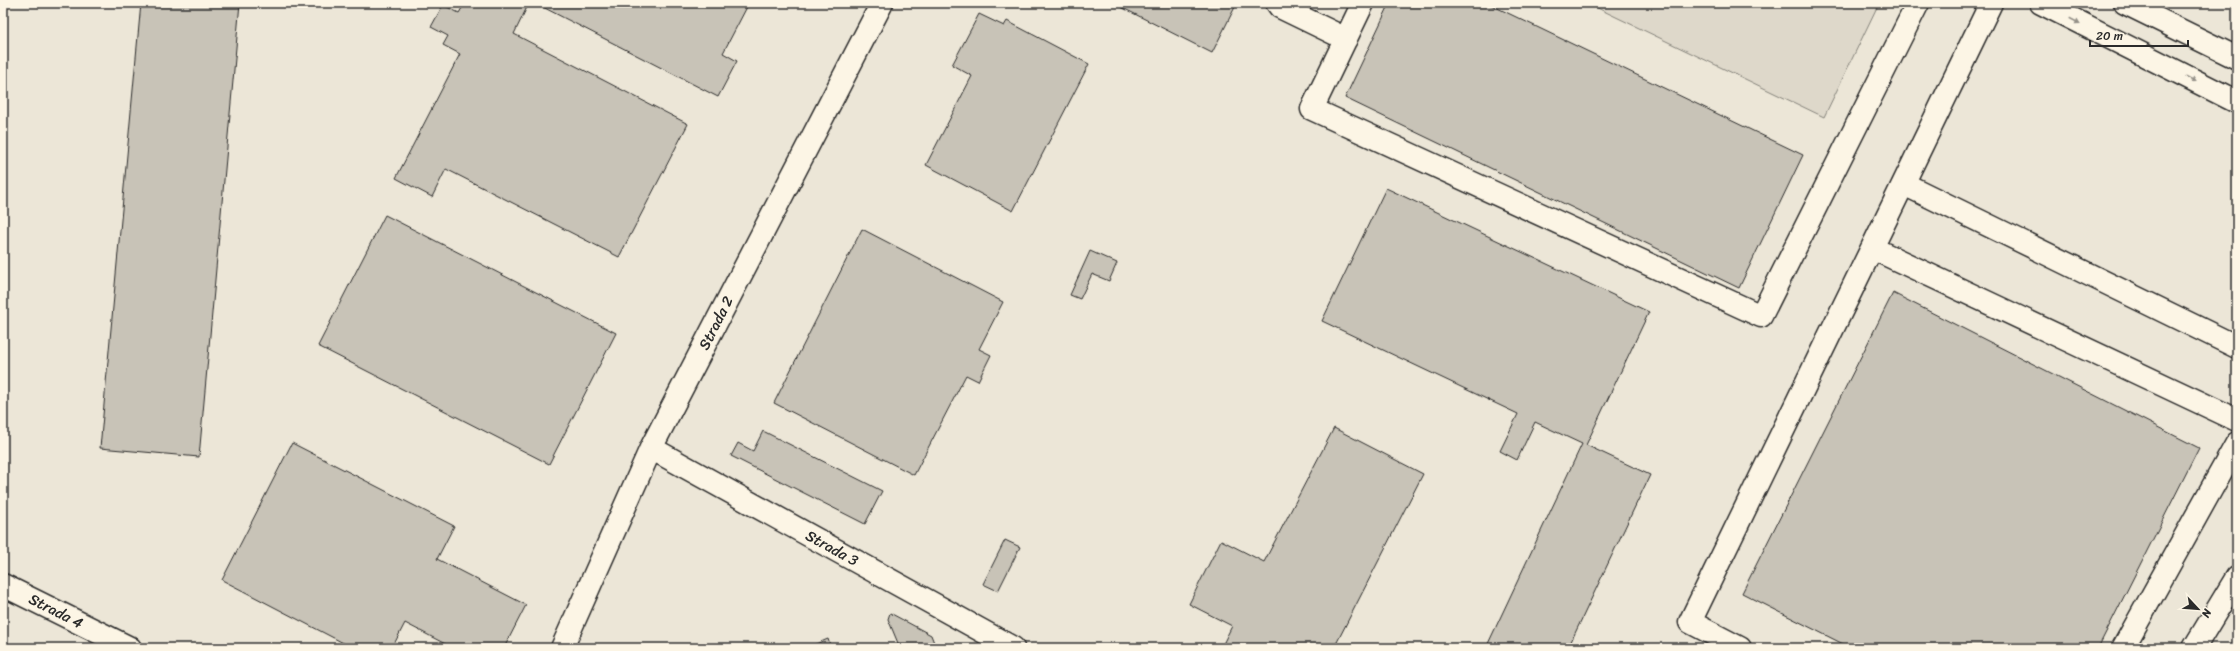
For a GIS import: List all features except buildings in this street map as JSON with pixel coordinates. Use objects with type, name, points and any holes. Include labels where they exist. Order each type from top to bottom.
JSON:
[{"type":"street","name":"Strada 2","points":[[562,648],[651,448],[882,3]]},
{"type":"street","points":[[1277,3],[1302,19],[1346,39]]},
{"type":"street","points":[[1363,3],[1312,109],[1761,316],[1918,3]]},
{"type":"street","points":[[1740,648],[1690,622],[1991,3]]},
{"type":"street","points":[[2041,3],[2237,102]]},
{"type":"street","points":[[2125,3],[2237,58]]},
{"type":"street","points":[[1904,184],[2237,347]]},
{"type":"street","points":[[1872,248],[2237,420]]},
{"type":"street","points":[[2123,648],[2237,443]]},
{"type":"street","name":"Strada 3","points":[[651,448],[1012,648]]},
{"type":"street","points":[[2194,648],[2237,577]]},
{"type":"street","name":"Strada 4","points":[[3,585],[130,648]]},
{"type":"shaded area","points":[[3,3],[2237,3],[2237,648],[3,648]]},
{"type":"shaded area","points":[[1587,3],[1879,3],[1824,117]]}]
